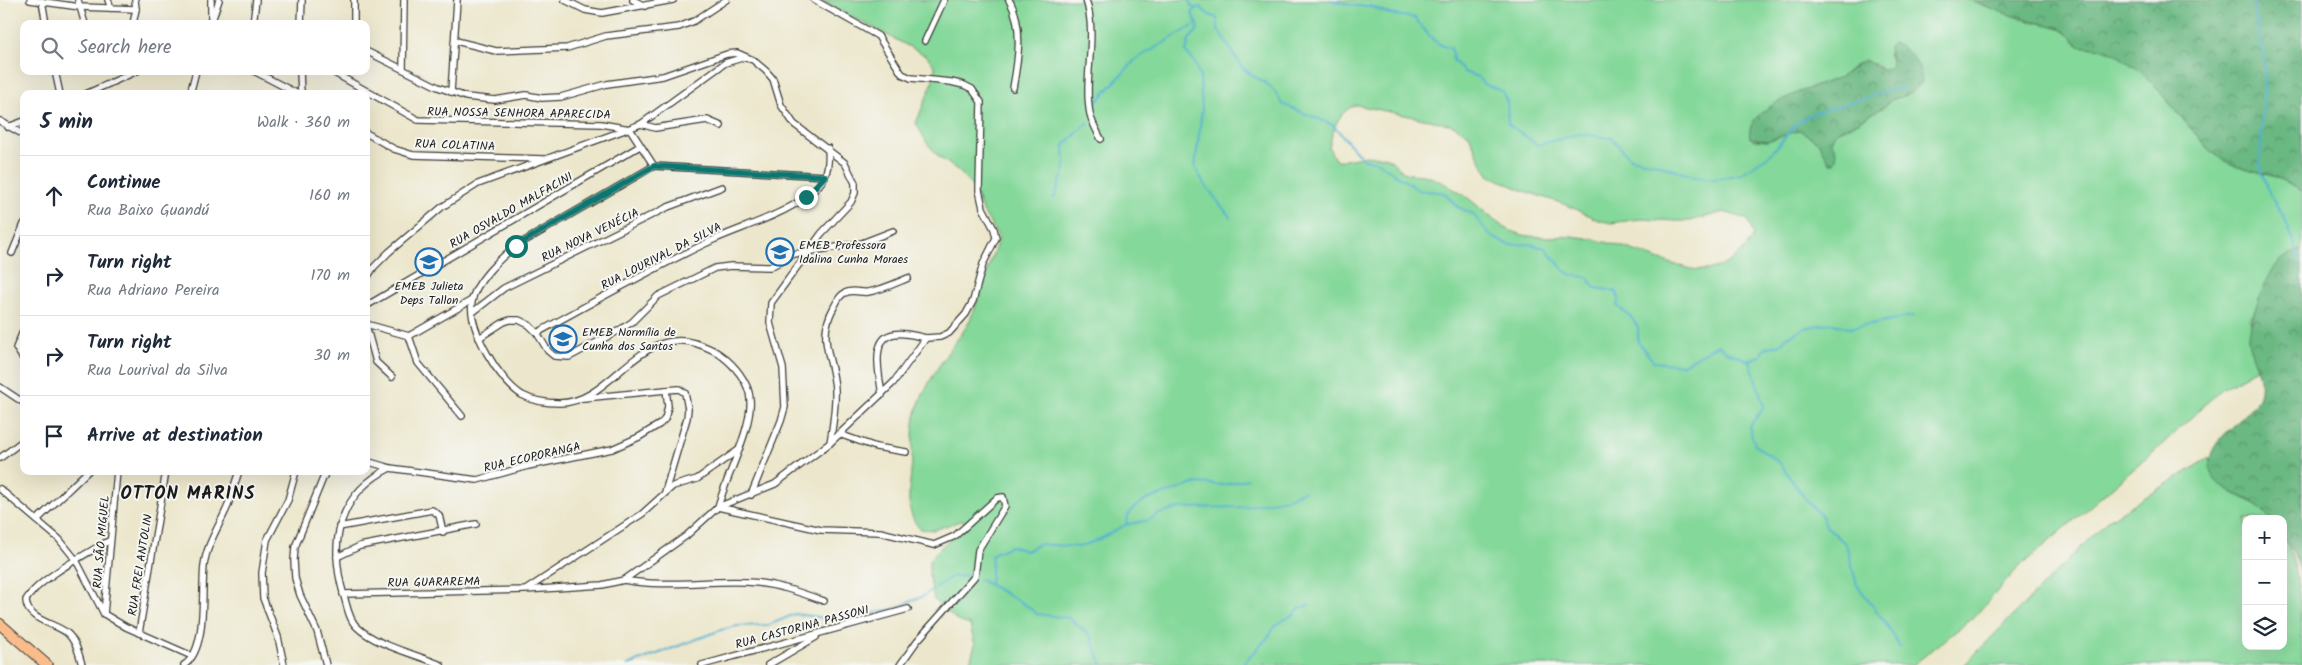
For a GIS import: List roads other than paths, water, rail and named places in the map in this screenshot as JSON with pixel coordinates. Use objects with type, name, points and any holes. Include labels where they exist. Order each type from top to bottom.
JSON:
[{"type":"highway","points":[[0,624],[47,665]]},
{"type":"street","points":[[30,0],[136,9]]},
{"type":"street","points":[[108,0],[111,8]]},
{"type":"street","points":[[134,20],[136,9],[135,0]]},
{"type":"street","points":[[211,0],[211,20]]},
{"type":"street","points":[[212,20],[219,0]]},
{"type":"street","points":[[254,20],[256,0]]},
{"type":"street","points":[[301,20],[302,0]]},
{"type":"street","points":[[354,0],[354,20]]},
{"type":"street","points":[[403,69],[404,0]]},
{"type":"street","points":[[451,92],[456,41],[457,0]]},
{"type":"street","points":[[633,0],[645,6]]},
{"type":"street","points":[[569,1],[585,10],[602,13],[673,0]]},
{"type":"street","points":[[456,41],[496,51],[568,48],[606,36],[679,28],[694,21],[726,0]]},
{"type":"street","points":[[814,0],[878,36],[886,46],[899,71],[911,78],[951,82],[972,89],[978,96],[982,109],[979,190],[983,208],[994,229],[996,238],[983,264],[973,301],[966,314],[949,333],[940,337],[926,338],[895,333],[882,341],[878,354],[882,395]]},
{"type":"street","points":[[925,41],[944,0]]},
{"type":"street","points":[[1008,0],[1016,21],[1018,46],[1013,88]]},
{"type":"street","points":[[1086,0],[1090,28],[1089,108],[1093,124],[1101,140]]},
{"type":"street","points":[[42,2],[45,20]]},
{"type":"street","points":[[80,3],[84,20]]},
{"type":"street","points":[[370,53],[428,83],[451,92],[486,99],[504,100],[526,95],[551,99],[598,86],[663,76],[737,52],[766,71],[772,79],[786,115],[794,124],[846,163],[852,173],[855,193],[851,202],[807,253],[776,296],[769,311],[783,368],[785,407],[751,495]]},
{"type":"street","points":[[370,273],[389,252],[460,195],[478,184],[641,124],[725,63],[747,57]]},
{"type":"street","points":[[57,75],[59,90]]},
{"type":"street","points":[[95,90],[128,75]]},
{"type":"street","points":[[191,90],[195,75]]},
{"type":"street","points":[[262,75],[291,90]]},
{"type":"street","points":[[299,90],[300,75]]},
{"type":"street","name":"RUA NOSSA SENHORA APARECIDA","points":[[338,75],[363,90]]},
{"type":"street","name":"RUA NOSSA SENHORA APARECIDA","points":[[370,94],[418,120],[601,124],[630,129]]},
{"type":"street","points":[[641,124],[655,128],[707,120],[721,126]]},
{"type":"street","points":[[0,121],[20,134]]},
{"type":"street","points":[[8,127],[20,122]]},
{"type":"street","points":[[630,129],[654,166]]},
{"type":"street","name":"RUA COLATINA","points":[[370,135],[394,149],[413,155],[548,159]]},
{"type":"street","name":"RUA OSVALDO MALFACINI","points":[[370,304],[640,146]]},
{"type":"street","points":[[370,325],[409,336],[472,300],[489,271],[505,253],[654,166],[825,176],[829,169],[828,148]]},
{"type":"street","name":"RUA LOURIVAL DA SILVA","points":[[537,333],[627,283],[711,241],[793,205],[806,197],[825,176]]},
{"type":"street","name":"RUA NOVA VENÉCIA","points":[[473,312],[504,288],[674,204],[722,187]]},
{"type":"street","points":[[479,338],[510,320],[519,320],[529,325],[537,333],[548,351],[554,356],[569,357],[618,332],[632,322],[658,296],[715,268],[731,266],[770,267],[794,254],[862,243],[893,231]]},
{"type":"street","points":[[12,253],[20,234]]},
{"type":"street","points":[[370,266],[374,267]]},
{"type":"street","points":[[830,443],[835,387],[825,343],[825,330],[829,317],[844,293],[873,291],[908,278]]},
{"type":"street","points":[[472,300],[474,328],[479,338],[490,359],[520,393],[537,400],[559,403],[582,398],[682,390],[687,399],[688,409],[665,492]]},
{"type":"street","points":[[409,336],[418,363],[462,416]]},
{"type":"street","points":[[20,338],[16,348],[20,354]]},
{"type":"street","points":[[624,580],[686,536],[718,507],[751,495],[787,477],[830,443],[893,383],[926,338]]},
{"type":"street","points":[[370,339],[376,362],[392,377]]},
{"type":"street","points":[[582,398],[633,359],[660,343],[686,340],[718,352],[729,361],[743,379],[749,392],[751,407],[745,433],[718,507]]},
{"type":"street","points":[[0,387],[20,400]]},
{"type":"street","name":"RUA ECOPORANGA","points":[[370,462],[390,468],[477,480],[528,466],[612,449],[639,437],[665,419],[668,406],[666,390]]},
{"type":"street","points":[[839,434],[876,447],[906,452]]},
{"type":"street","points":[[0,458],[20,443]]},
{"type":"street","points":[[525,590],[642,514],[675,485],[697,479],[738,451]]},
{"type":"street","points":[[390,468],[362,486],[344,515],[340,527],[337,558],[343,594],[353,623],[369,636],[441,665]]},
{"type":"street","points":[[37,520],[84,475]]},
{"type":"street","name":"RUA SÃO MIGUEL","points":[[104,614],[117,475]]},
{"type":"street","name":"RUA FREI ANTOLIN","points":[[139,633],[165,475]]},
{"type":"street","points":[[184,665],[192,656],[202,624],[204,563],[238,475]]},
{"type":"street","points":[[284,665],[278,637],[263,598],[262,580],[267,540],[288,500],[295,475]]},
{"type":"street","points":[[324,475],[296,547],[294,560],[295,578],[317,631],[326,665]]},
{"type":"street","points":[[0,489],[59,539],[76,560],[104,614],[112,621],[192,656]]},
{"type":"street","points":[[718,507],[821,530],[880,532],[934,545],[955,536],[998,498],[1003,497],[1005,506],[978,550],[975,576],[917,641],[900,665]]},
{"type":"street","points":[[340,527],[432,510],[439,515],[443,532]]},
{"type":"street","points":[[337,558],[360,546],[443,532],[476,524]]},
{"type":"street","points":[[81,665],[74,641],[67,634],[32,614],[26,605],[29,595],[76,560],[110,540]]},
{"type":"street","points":[[624,580],[644,584],[746,582],[766,584],[785,588],[824,601]]},
{"type":"street","name":"RUA GUARAREMA","points":[[343,594],[525,590],[602,585],[624,580]]},
{"type":"street","name":"RUA CASTORINA PASSONI","points":[[702,665],[908,609]]},
{"type":"street","points":[[768,665],[824,632]]},
{"type":"waterway","points":[[1191,0],[1190,4],[1195,9]]},
{"type":"waterway","points":[[1331,0],[1355,6],[1370,6],[1389,14],[1415,18],[1435,41],[1451,48],[1453,60],[1464,72],[1478,77],[1483,84],[1502,91],[1507,102],[1508,124],[1538,145],[1579,134],[1612,138],[1630,158],[1654,163],[1695,177],[1716,179],[1741,174],[1770,155],[1796,124],[1811,114],[1902,87]]},
{"type":"waterway","points":[[2253,0],[2265,67],[2260,165],[2270,195],[2283,215],[2302,262]]},
{"type":"waterway","points":[[1195,9],[1200,7],[1209,15],[1217,18],[1218,29],[1243,69],[1267,84],[1276,93],[1282,104],[1333,125],[1363,159],[1378,162],[1418,190],[1445,193],[1456,206],[1473,214],[1487,232],[1496,239],[1510,245],[1529,244],[1545,248],[1565,271],[1571,275],[1587,277],[1595,288],[1616,291],[1619,298],[1617,306],[1630,316],[1638,327],[1638,342],[1654,362],[1682,365],[1718,345],[1727,352],[1750,361],[1764,407],[1749,427],[1755,445],[1780,463],[1809,504],[1822,516],[1826,526],[1846,544],[1857,585],[1887,625],[1900,648]]},
{"type":"waterway","points":[[1195,9],[1192,14],[1198,25],[1197,31],[1189,39],[1186,52],[1194,61],[1200,77],[1202,109],[1195,168],[1206,186],[1230,217]]},
{"type":"waterway","points":[[1091,108],[1136,59],[1198,23]]},
{"type":"waterway","points":[[1054,198],[1065,169],[1064,145],[1089,122]]},
{"type":"waterway","points":[[1750,361],[1760,356],[1765,348],[1781,344],[1786,338],[1805,328],[1830,323],[1849,328],[1913,316]]},
{"type":"waterway","points":[[1126,525],[1127,518],[1132,509],[1146,500],[1197,483],[1224,485],[1248,479]]},
{"type":"waterway","points":[[990,585],[992,554],[1011,546],[1026,551],[1039,544],[1079,547],[1100,539],[1125,525],[1149,520],[1159,514],[1180,508],[1244,507],[1286,499],[1304,491]]},
{"type":"waterway","points":[[628,665],[721,630],[737,626],[769,625],[795,614],[825,618],[845,614],[869,614],[894,609],[923,596],[951,577],[973,575]]},
{"type":"waterway","points":[[979,579],[1026,605],[1037,614],[1069,618],[1090,635],[1102,665]]},
{"type":"waterway","points":[[1242,665],[1269,636],[1276,625],[1300,608],[1309,605]]},
{"type":"place","name":"EMEB Professora Idalina Cunha Moraes","points":[[780,252]]},
{"type":"place","name":"EMEB Julieta Deps Tallon","points":[[429,262]]},
{"type":"place","name":"EMEB Normília de Cunha dos Santos","points":[[563,339]]},
{"type":"district","name":"OTTON MARINS","points":[[188,493]]}]
